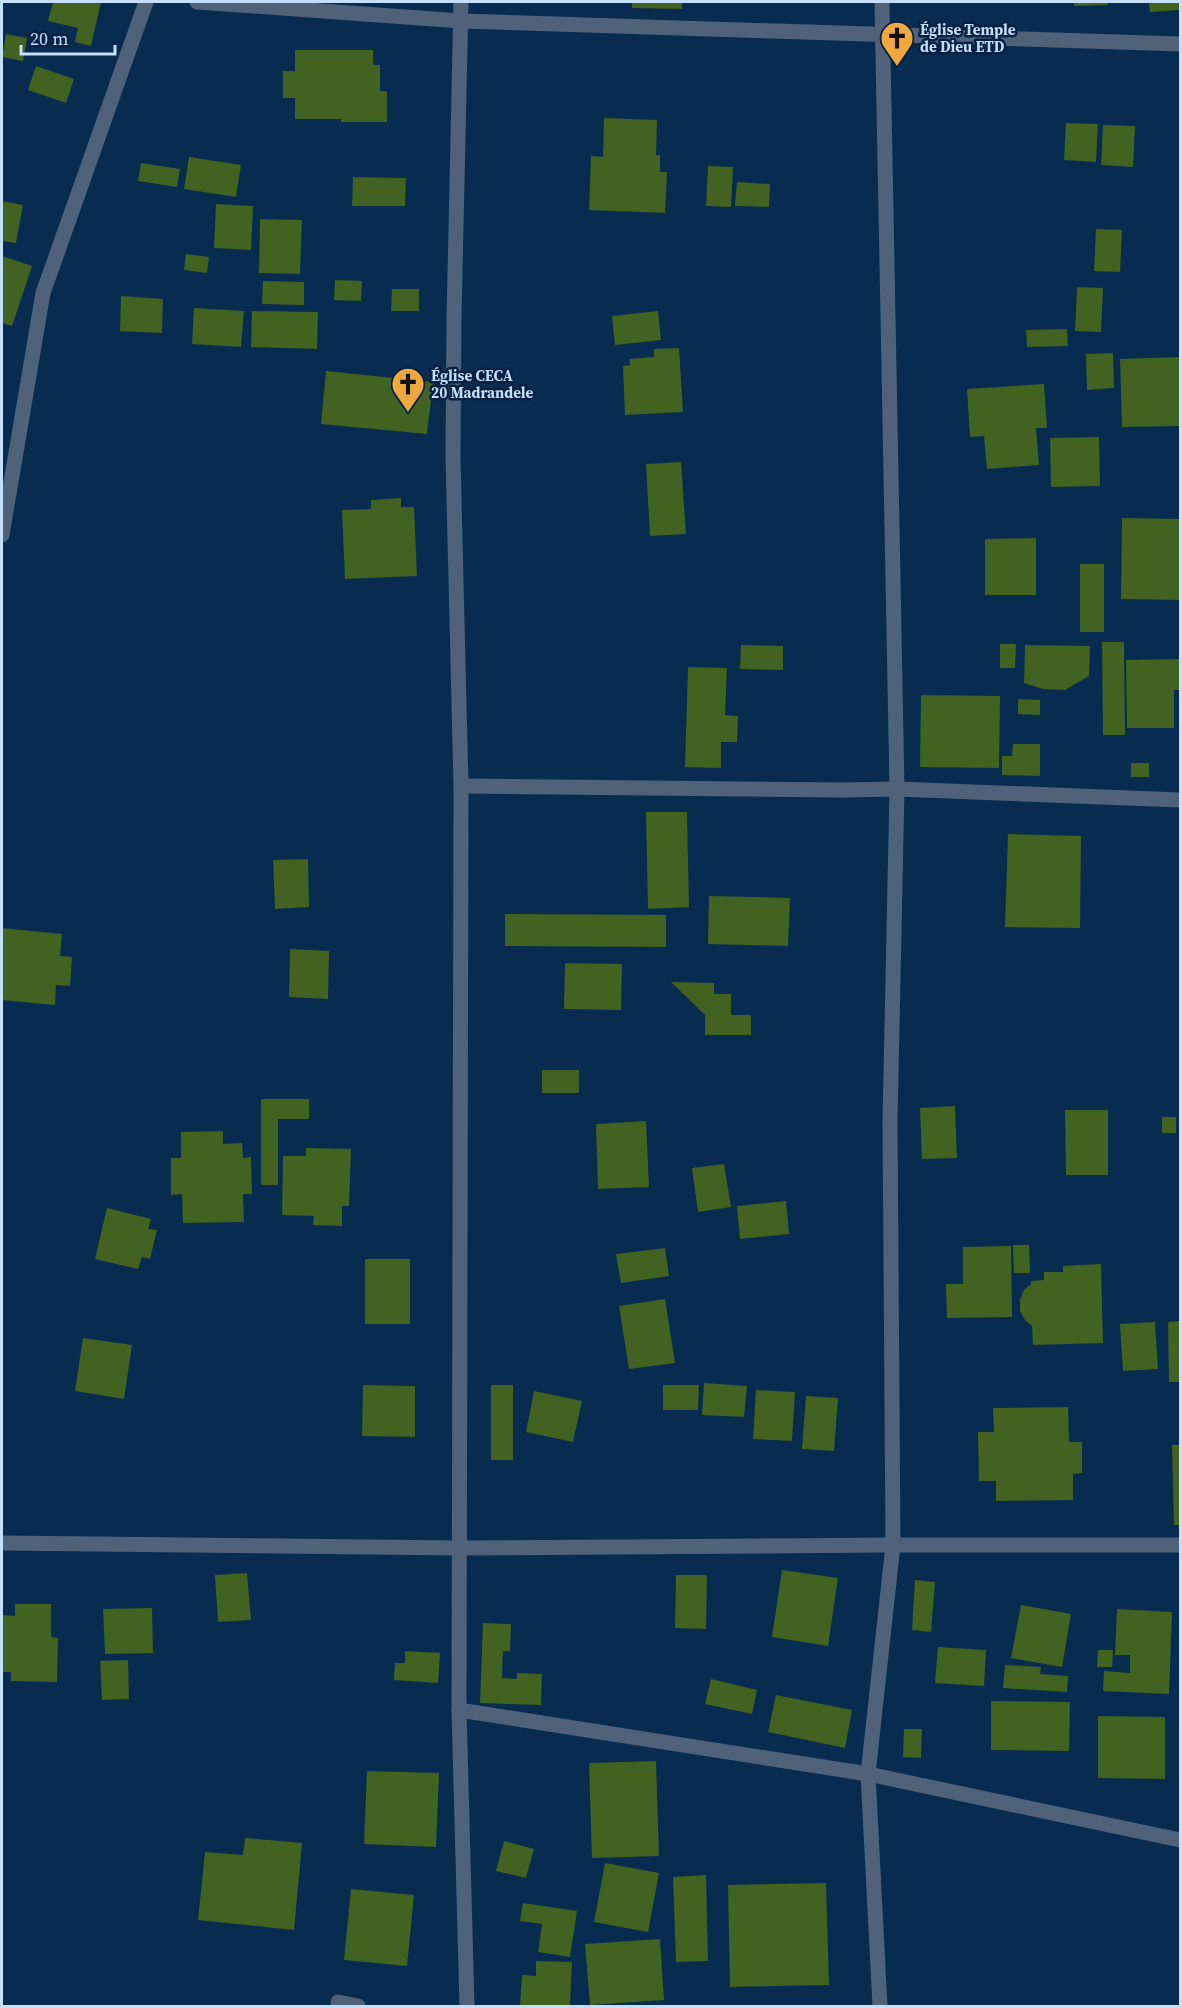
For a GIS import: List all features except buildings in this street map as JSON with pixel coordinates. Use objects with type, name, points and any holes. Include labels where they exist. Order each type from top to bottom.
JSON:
[{"type":"street","points":[[2,535],[43,293],[146,2]]},
{"type":"street","points":[[197,2],[461,21],[1180,44]]},
{"type":"street","points":[[461,2],[453,457],[461,786],[459,1710],[467,2007]]},
{"type":"street","points":[[880,2007],[868,1774],[893,1545],[890,1121],[897,789],[882,2]]},
{"type":"street","points":[[461,786],[897,789],[1180,800]]},
{"type":"street","points":[[2,1543],[460,1548],[1180,1545]]},
{"type":"street","points":[[459,1710],[868,1774],[1180,1840]]},
{"type":"street","points":[[338,2002],[358,2007]]},
{"type":"place","name":"Église Temple de Dieu ETD","points":[[897,67]]},
{"type":"place","name":"Église CECA 20 Madrandele","points":[[408,413]]}]
